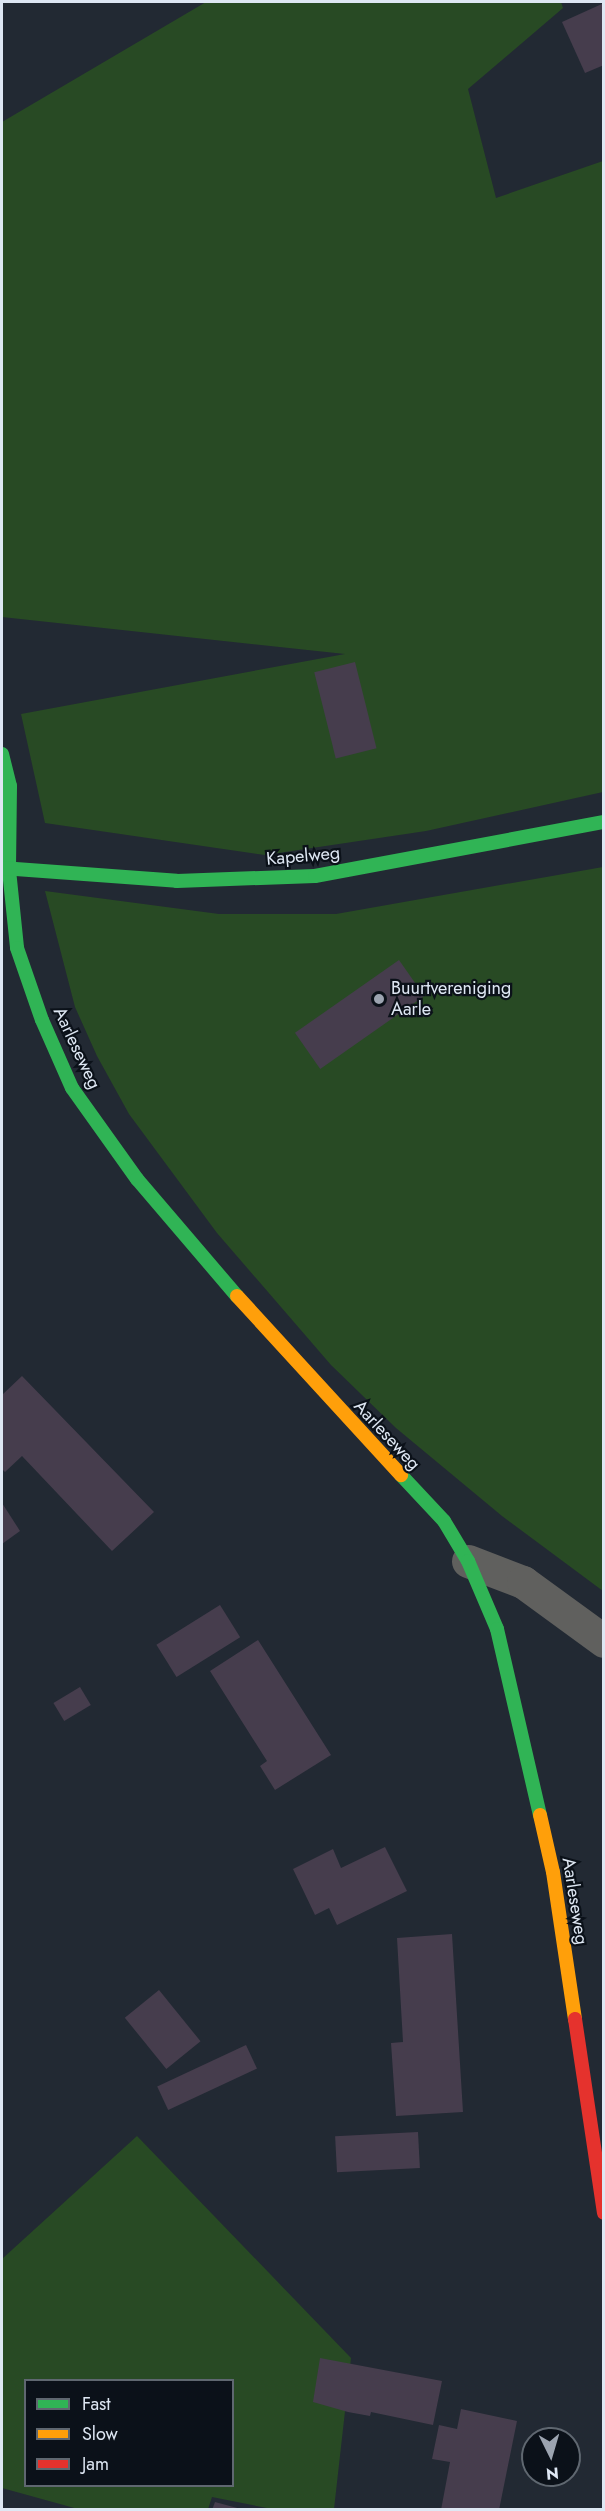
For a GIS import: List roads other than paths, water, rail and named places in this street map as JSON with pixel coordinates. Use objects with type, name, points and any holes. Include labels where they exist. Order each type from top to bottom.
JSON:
[{"type":"street","name":"Aarleseweg","points":[[2,754],[10,786],[5,869],[17,948],[42,1020],[72,1088],[137,1179],[285,1352],[444,1521],[468,1561],[497,1629],[553,1872],[603,2213]]},
{"type":"street","name":"Kapelweg","points":[[5,869],[177,881],[315,876],[603,822]]},
{"type":"street","points":[[468,1561],[523,1582],[603,1641]]},
{"type":"place","name":"Buurtvereniging Aarle","points":[[379,999]]}]
